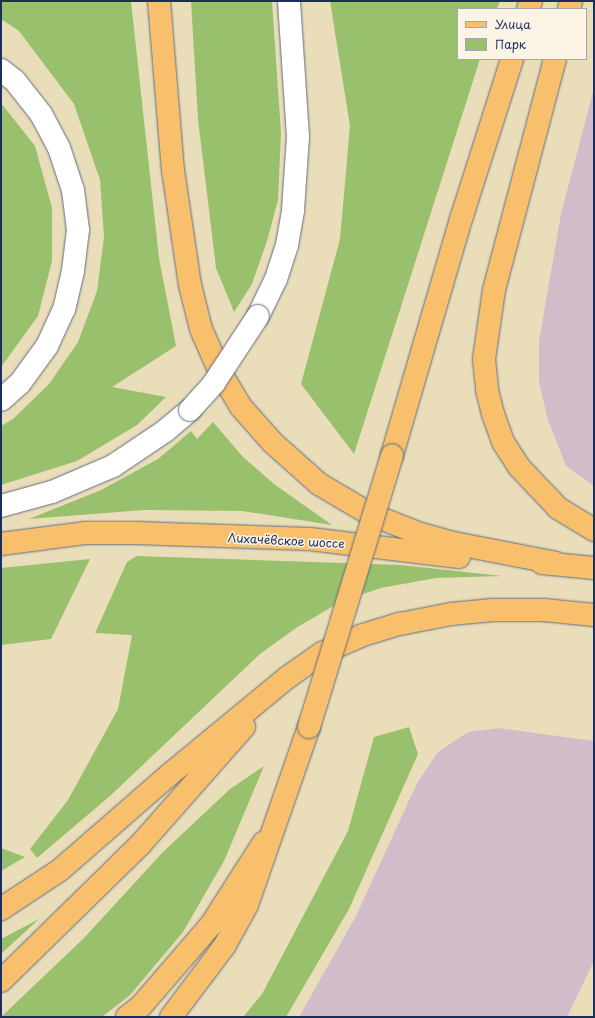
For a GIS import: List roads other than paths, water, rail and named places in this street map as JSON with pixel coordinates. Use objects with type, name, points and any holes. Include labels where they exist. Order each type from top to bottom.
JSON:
[{"type":"main road","points":[[159,1],[173,170],[190,285],[201,329],[219,370],[241,407],[273,443],[319,484],[370,514],[418,533],[453,543],[556,563]]},
{"type":"main road","points":[[172,1017],[225,945],[247,905],[278,819],[309,727],[392,455],[462,216],[512,60]]},
{"type":"main road","points":[[556,60],[494,290],[487,329],[485,367],[493,414],[503,442],[519,467],[558,508],[594,530]]},
{"type":"main road","name":"Лихачёвское шоссе","points":[[1,544],[86,534],[136,533],[310,539],[482,560],[556,563],[594,568]]},
{"type":"main road","points":[[1,909],[60,870],[169,775],[288,677],[322,653],[363,635],[400,624],[451,614],[493,610],[544,610],[594,615]]},
{"type":"main road","points":[[1,981],[139,846],[288,677]]},
{"type":"main road","points":[[127,1017],[141,1006],[211,925],[278,819]]},
{"type":"street","points":[[1,506],[52,492],[113,466],[160,435],[190,410],[214,384],[258,316],[276,279],[287,245],[293,210],[298,136],[289,1]]},
{"type":"street","points":[[1,70],[14,81],[41,114],[59,148],[73,190],[78,230],[73,271],[64,309],[47,346],[20,383],[1,400]]}]
